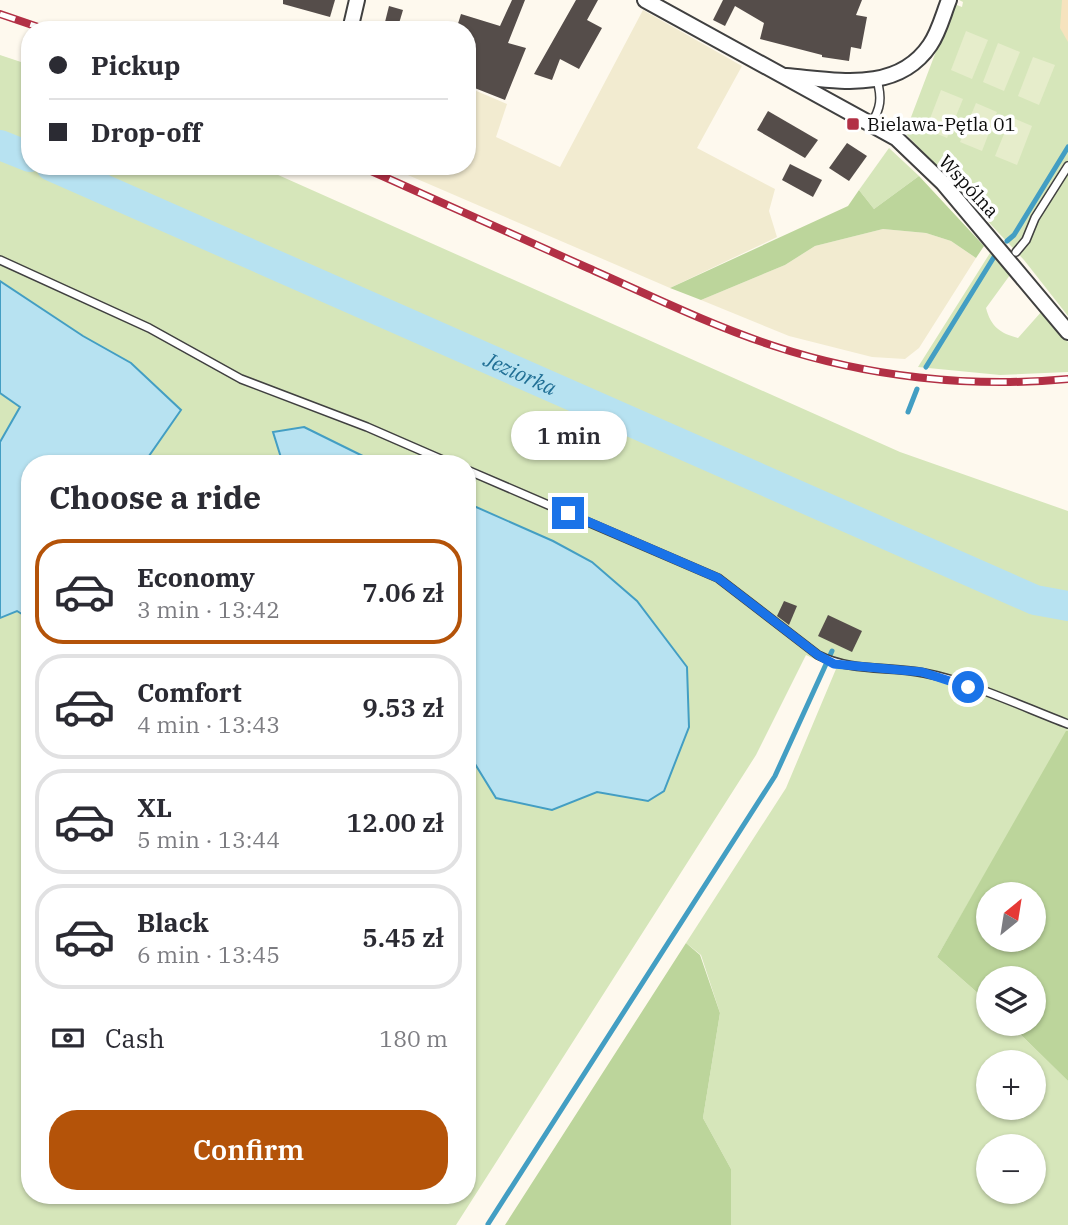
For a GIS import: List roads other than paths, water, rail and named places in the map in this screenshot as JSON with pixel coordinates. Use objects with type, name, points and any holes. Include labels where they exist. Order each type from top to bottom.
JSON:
[{"type":"street","points":[[352,21],[357,0]]},
{"type":"street","name":"Wspólna","points":[[645,0],[896,138],[943,183],[1068,332]]},
{"type":"street","name":"Wspólna","points":[[780,75],[850,82],[877,80],[905,69],[932,43],[949,0]]},
{"type":"lane","points":[[871,124],[880,108],[881,94],[877,80]]},
{"type":"lane","points":[[1016,252],[1026,240],[1035,218],[1068,166]]},
{"type":"lane","points":[[0,260],[149,328],[240,379],[367,427],[431,455]]},
{"type":"lane","points":[[476,474],[718,578],[818,655],[834,664],[922,672],[1068,724]]},
{"type":"water","points":[[0,281],[83,336],[131,363],[181,410],[150,455],[21,455],[21,613],[17,611],[0,618],[0,442],[20,407],[0,393]]},
{"type":"water","points":[[304,427],[361,455],[280,455],[273,432]]},
{"type":"water","points":[[476,507],[553,541],[592,562],[637,601],[687,667],[689,727],[664,791],[648,801],[597,792],[552,810],[496,798],[476,766]]},
{"type":"waterway","name":"Jeziorka","points":[[0,145],[21,153]]},
{"type":"waterway","points":[[1007,241],[1014,235],[1068,147]]},
{"type":"waterway","name":"Jeziorka","points":[[71,175],[1035,600],[1068,606]]},
{"type":"waterway","points":[[926,367],[994,257]]},
{"type":"waterway","points":[[908,412],[917,389]]},
{"type":"waterway","points":[[488,1224],[775,776],[832,651]]},
{"type":"railway","points":[[0,14],[21,21]]},
{"type":"railway","points":[[380,175],[727,329],[810,357],[920,378],[994,382],[1068,379]]},
{"type":"place","name":"Bielawa-Pętla 01","points":[[853,124]]}]
